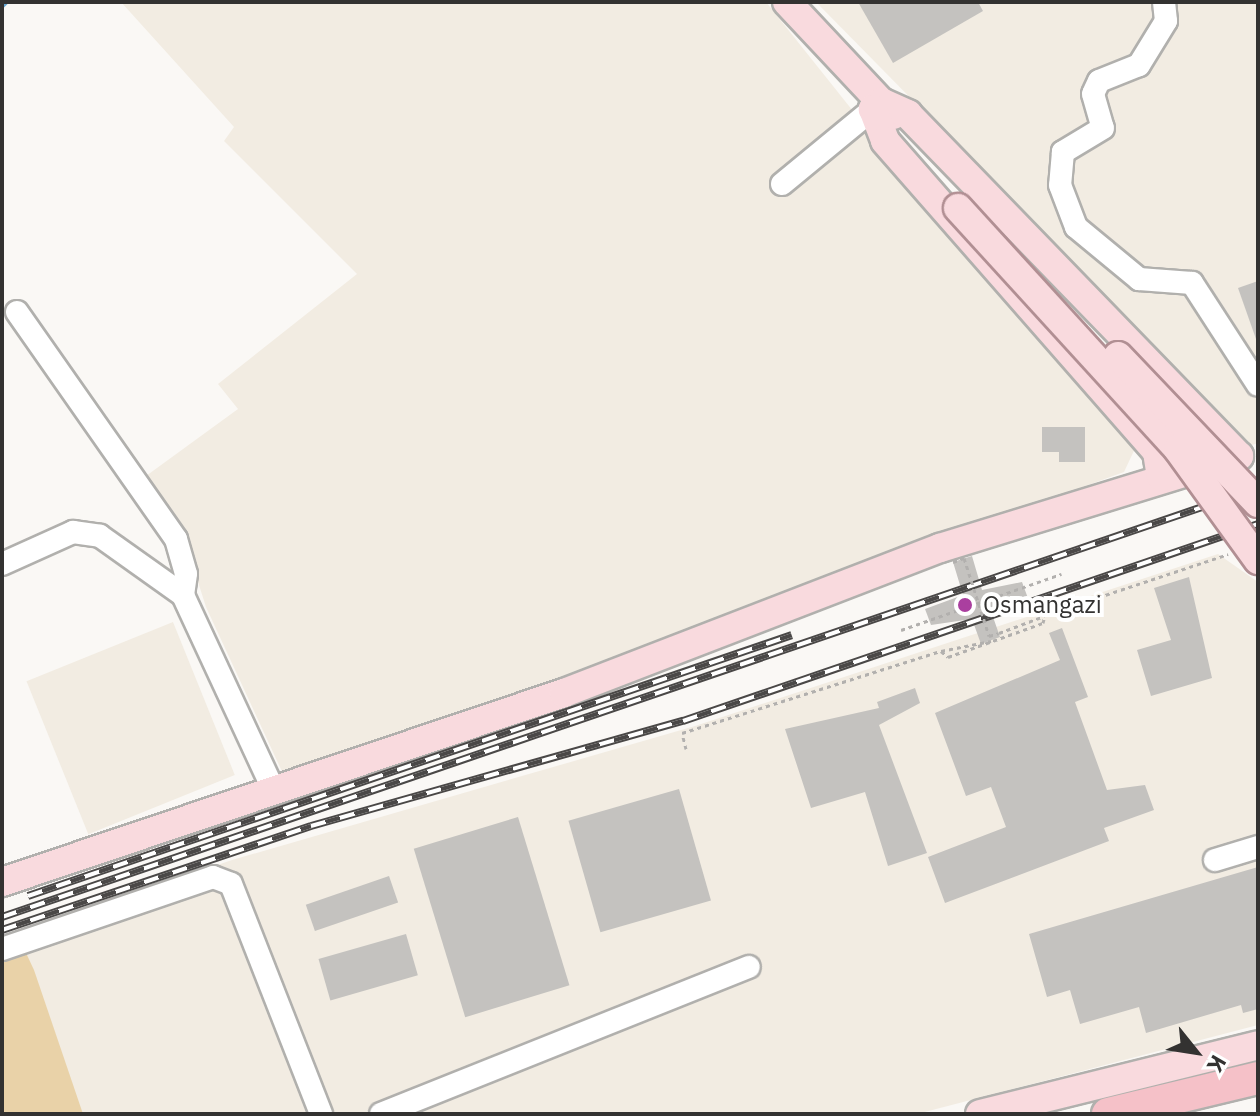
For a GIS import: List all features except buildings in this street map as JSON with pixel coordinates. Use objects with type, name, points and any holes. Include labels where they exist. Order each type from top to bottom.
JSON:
[{"type":"highway","points":[[1108,1114],[1258,1078]]},
{"type":"main road","points":[[787,2],[1178,449],[1248,555]]},
{"type":"main road","points":[[2,882],[564,693],[940,548],[1161,477],[1248,453],[908,114],[871,99]]},
{"type":"main road","points":[[871,99],[885,141],[938,207],[1157,452],[1161,477]]},
{"type":"main road","points":[[964,205],[1258,503]]},
{"type":"main road","points":[[980,1114],[1258,1045]]},
{"type":"street","points":[[1164,2],[1166,21],[1139,65],[1099,81],[1093,94],[1103,128],[1063,152],[1060,185],[1076,227],[1139,279],[1192,283],[1258,385]]},
{"type":"street","points":[[782,184],[871,99]]},
{"type":"street","points":[[17,312],[176,539],[186,574],[183,595]]},
{"type":"street","points":[[2,564],[73,532],[100,536],[183,595],[274,791]]},
{"type":"street","points":[[1215,860],[1258,847]]},
{"type":"street","points":[[2,949],[213,877],[231,884],[321,1114]]},
{"type":"street","points":[[381,1114],[749,967]]},
{"type":"path","points":[[941,651],[948,657],[1045,615],[1248,555]]},
{"type":"path","points":[[953,562],[964,558],[990,638]]},
{"type":"path","points":[[901,630],[1061,574]]},
{"type":"path","points":[[686,749],[682,733],[979,639],[1043,623],[1045,615]]},
{"type":"shaded area","points":[[121,2],[766,2],[916,190],[1139,440],[1124,472],[285,778],[206,607],[183,535],[135,484],[238,409],[218,384],[357,274],[224,141],[234,127]]},
{"type":"shaded area","points":[[816,2],[1258,2],[1258,443],[1252,445]]},
{"type":"shaded area","points":[[1218,554],[1258,582],[1258,1025],[917,1114],[2,1114],[2,939],[232,860],[695,726]]},
{"type":"shaded area","points":[[173,622],[235,775],[88,834],[27,681]]},
{"type":"shaded area","points":[[26,953],[83,1114],[2,1114],[2,961]]},
{"type":"waterway","points":[[2,5],[5,2]]},
{"type":"railway","points":[[2,917],[1258,488]]},
{"type":"railway","points":[[2,930],[311,826],[683,721],[1258,524]]},
{"type":"railway","points":[[28,896],[792,635]]},
{"type":"place","name":"Osmangazi","points":[[965,605]]}]
